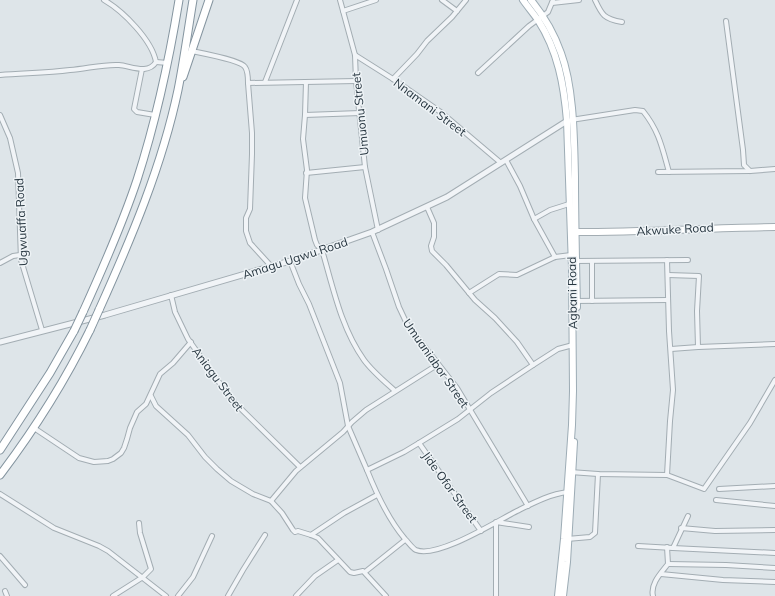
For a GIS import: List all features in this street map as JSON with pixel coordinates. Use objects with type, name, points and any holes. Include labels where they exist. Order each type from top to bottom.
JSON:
[{"type":"highway","points":[[0,450],[50,373],[74,331],[84,312],[123,218],[137,179],[156,115],[168,63],[179,0]]},
{"type":"highway","points":[[0,475],[34,428],[68,373],[100,310],[143,209],[178,90],[193,0]]},
{"type":"highway","points":[[178,90],[209,0]]},
{"type":"main road","name":"Agbani Road","points":[[523,0],[551,29],[561,53],[568,78],[573,231],[571,255],[577,384],[563,596]]},
{"type":"main road","name":"Agbani Road","points":[[531,0],[540,18]]},
{"type":"main road","name":"Agbani Road","points":[[570,121],[569,204],[576,261],[571,472]]},
{"type":"main road","name":"Akwuke Road","points":[[573,231],[630,232],[720,227],[775,227]]},
{"type":"main road","name":"Agbani Road","points":[[558,596],[567,539]]},
{"type":"street","points":[[104,0],[124,14],[153,52],[156,62]]},
{"type":"street","points":[[265,82],[297,0]]},
{"type":"street","name":"Umuonu Street","points":[[340,0],[355,55],[356,81],[365,166],[378,230]]},
{"type":"street","points":[[344,12],[376,0]]},
{"type":"street","points":[[442,0],[457,11]]},
{"type":"street","points":[[393,79],[417,54],[427,41],[452,17],[466,0]]},
{"type":"street","points":[[478,73],[528,26],[549,11],[553,2],[579,0]]},
{"type":"street","points":[[595,0],[605,17],[622,22]]},
{"type":"street","points":[[726,21],[744,150],[744,165],[750,171]]},
{"type":"street","points":[[192,51],[222,58],[241,64],[246,68],[252,133],[250,209],[246,218],[246,231],[250,243],[271,266]]},
{"type":"street","name":"Nnamani Street","points":[[355,55],[442,113],[503,162]]},
{"type":"street","points":[[156,62],[168,63]]},
{"type":"street","points":[[0,75],[67,71],[111,65],[130,66],[142,69],[152,67],[156,62]]},
{"type":"street","points":[[142,69],[134,109],[136,112],[156,115]]},
{"type":"street","points":[[248,83],[356,81]]},
{"type":"street","points":[[306,82],[303,139],[307,170],[306,198],[308,213],[317,245],[322,250],[339,308],[349,334],[365,361],[394,390]]},
{"type":"street","points":[[570,121],[635,110],[642,111],[652,122],[659,136],[669,172]]},
{"type":"street","points":[[305,115],[360,113]]},
{"type":"street","name":"Ugwuaffa Road","points":[[0,114],[10,138],[18,173],[20,255],[23,270],[42,330]]},
{"type":"street","name":"Amagu Ugwu Road","points":[[0,342],[105,315],[290,261],[378,230],[447,197],[570,121]]},
{"type":"street","points":[[503,162],[520,186],[534,219],[555,257]]},
{"type":"street","points":[[306,173],[365,166]]},
{"type":"street","points":[[658,172],[750,171],[775,169]]},
{"type":"street","points":[[534,219],[554,208],[569,204]]},
{"type":"street","points":[[427,207],[432,217],[434,228],[434,237],[431,246],[432,251],[446,265],[469,293],[517,342],[533,364]]},
{"type":"street","name":"Umuaniabor Street","points":[[372,232],[402,316],[437,365],[457,388],[528,506]]},
{"type":"street","points":[[0,262],[13,256],[20,255]]},
{"type":"street","points":[[469,293],[499,274],[517,275],[555,257],[571,255]]},
{"type":"street","points":[[667,260],[673,390],[667,475]]},
{"type":"street","points":[[576,261],[688,260]]},
{"type":"street","points":[[290,261],[309,304],[340,384],[348,426],[377,495],[390,520],[412,547],[418,551],[452,545],[528,506],[557,494],[569,491]]},
{"type":"street","points":[[592,261],[592,301]]},
{"type":"street","points":[[668,275],[699,276],[697,310],[698,347]]},
{"type":"street","name":"Aniagu Street","points":[[171,296],[180,324],[231,399],[300,467]]},
{"type":"street","points":[[574,301],[668,300]]},
{"type":"street","points":[[34,428],[79,458],[94,462],[108,461],[121,453],[128,439],[130,428],[137,412],[145,405],[151,396],[160,374],[173,363],[191,342]]},
{"type":"street","points":[[671,349],[775,344]]},
{"type":"street","name":"Jide Ofor Street","points":[[481,531],[419,443],[458,419],[533,364],[558,349],[573,345]]},
{"type":"street","points":[[271,501],[279,489],[300,467],[343,432],[366,410],[394,390],[437,365]]},
{"type":"street","points":[[571,472],[667,475],[701,489],[706,487],[750,423],[775,380]]},
{"type":"street","points":[[151,396],[156,406],[188,435],[205,457],[222,473],[253,494],[271,501],[282,513],[295,532],[298,531],[318,538],[350,572],[365,572],[386,596]]},
{"type":"street","points":[[145,405],[156,406]]},
{"type":"street","points":[[367,470],[419,443]]},
{"type":"street","points":[[567,539],[590,537],[595,533],[598,474]]},
{"type":"street","points":[[719,489],[775,486]]},
{"type":"street","points":[[0,494],[54,528],[108,551],[166,596]]},
{"type":"street","points":[[311,535],[344,513],[377,495]]},
{"type":"street","points":[[716,500],[775,506]]},
{"type":"street","points":[[673,548],[681,528],[688,516]]},
{"type":"street","points":[[496,522],[529,527]]},
{"type":"street","points":[[496,522],[496,596]]},
{"type":"street","points":[[114,596],[143,577],[151,569],[140,533],[139,523]]},
{"type":"street","points":[[681,528],[715,531],[775,530]]},
{"type":"street","points":[[228,596],[265,535]]},
{"type":"street","points":[[178,596],[193,578],[212,536]]},
{"type":"street","points":[[365,572],[405,540]]},
{"type":"street","points":[[638,546],[775,553]]},
{"type":"street","points":[[653,596],[652,593],[654,584],[668,564],[667,547]]},
{"type":"street","points":[[0,556],[25,585]]},
{"type":"street","points":[[296,596],[315,576],[338,560]]},
{"type":"street","points":[[668,564],[775,568]]},
{"type":"street","points":[[661,574],[723,580],[775,582]]},
{"type":"street","points":[[4,591],[7,596]]}]
